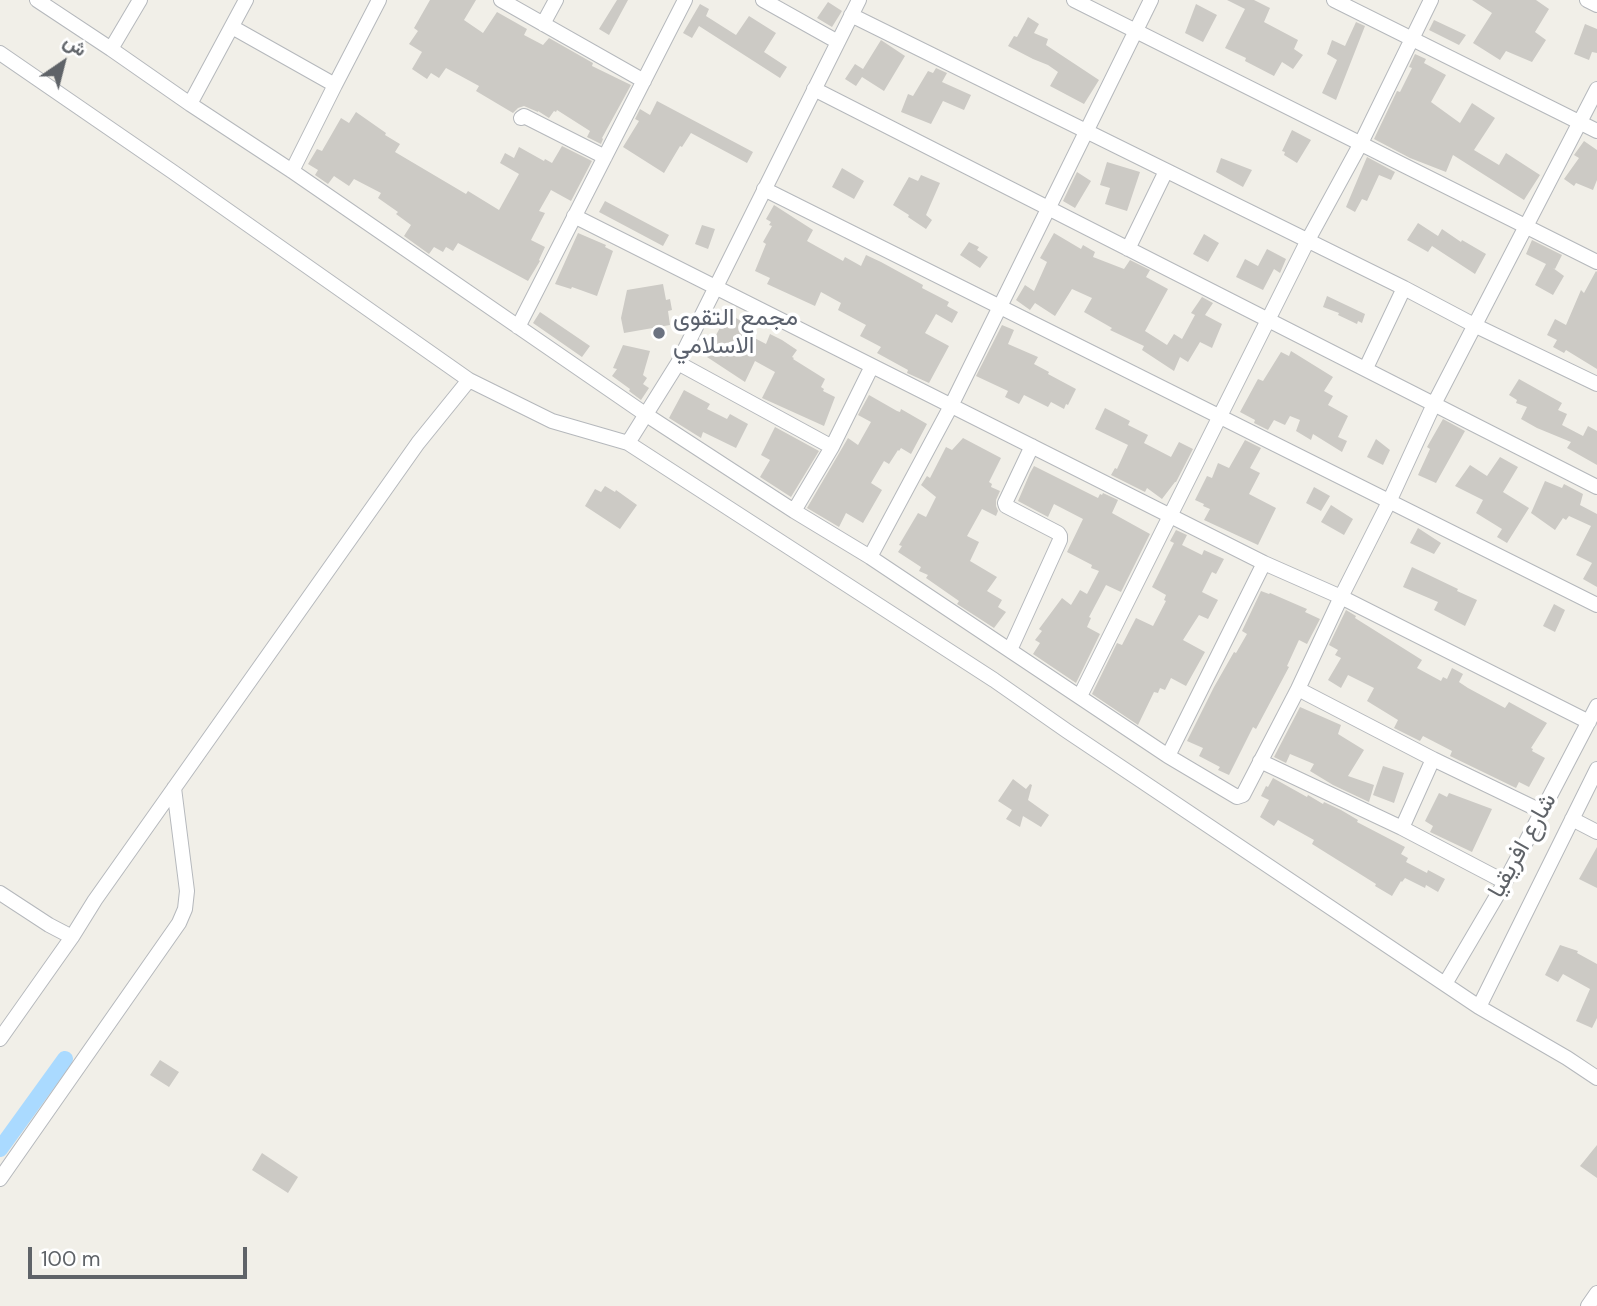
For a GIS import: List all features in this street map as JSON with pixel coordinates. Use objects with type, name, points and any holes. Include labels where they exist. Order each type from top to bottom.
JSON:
[{"type":"street","points":[[37,0],[292,171],[645,414],[870,557],[1168,756],[1237,797],[1243,795],[1298,689],[1434,404],[1597,89]]},
{"type":"street","points":[[111,49],[140,0]]},
{"type":"street","points":[[190,104],[246,0]]},
{"type":"street","points":[[292,171],[379,0]]},
{"type":"street","points":[[501,0],[643,81]]},
{"type":"street","points":[[543,24],[556,0]]},
{"type":"street","points":[[518,327],[685,0]]},
{"type":"street","points":[[763,0],[838,42]]},
{"type":"street","points":[[628,443],[678,363],[859,0]]},
{"type":"street","points":[[1074,0],[1597,262]]},
{"type":"street","points":[[870,557],[951,406],[1151,0]]},
{"type":"street","points":[[1334,0],[1597,131]]},
{"type":"street","points":[[1080,696],[1431,0]]},
{"type":"street","points":[[1587,0],[1597,5]]},
{"type":"street","points":[[851,15],[1597,384]]},
{"type":"street","points":[[232,27],[335,85]]},
{"type":"street","points":[[0,53],[469,380],[552,421],[628,443],[994,680],[1479,1007],[1597,1078]]},
{"type":"street","points":[[814,89],[1597,486]]},
{"type":"street","points":[[521,118],[524,116],[605,157]]},
{"type":"street","points":[[1128,249],[1166,171]]},
{"type":"street","points":[[764,189],[1597,605]]},
{"type":"street","points":[[574,216],[1264,563],[1341,597],[1590,722]]},
{"type":"street","points":[[1366,368],[1404,288]]},
{"type":"street","points":[[678,363],[832,447]]},
{"type":"street","points":[[794,510],[832,447],[872,366]]},
{"type":"street","points":[[0,1039],[418,443],[469,380]]},
{"type":"street","points":[[1010,650],[1060,540],[1058,533],[1006,506],[1005,503],[1032,446]]},
{"type":"street","points":[[1168,756],[1264,563]]},
{"type":"street","points":[[1298,689],[1433,759],[1543,811]]},
{"type":"street","name":"شارع افريقيا","points":[[1445,984],[1505,882],[1597,706]]},
{"type":"street","points":[[1402,828],[1433,759]]},
{"type":"street","points":[[1260,761],[1402,828],[1505,882]]},
{"type":"street","name":"شارع افريقيا","points":[[1479,1007],[1597,769]]},
{"type":"street","points":[[0,1179],[179,923],[185,909],[187,891],[174,788]]},
{"type":"street","points":[[1572,819],[1597,832]]},
{"type":"street","points":[[0,894],[72,937]]},
{"type":"street","points":[[1567,1058],[1597,1068]]},
{"type":"street","points":[[1588,1306],[1597,1293]]},
{"type":"building","points":[[430,0],[476,0],[464,20],[483,33],[497,12],[527,29],[524,35],[543,45],[549,38],[593,63],[592,66],[631,85],[601,144],[587,137],[590,131],[557,110],[549,118],[524,106],[513,113],[476,91],[479,86],[446,68],[439,78],[431,73],[427,79],[412,69],[422,52],[409,44],[418,31],[414,28]]},
{"type":"building","points":[[617,0],[628,0],[609,35],[599,29]]},
{"type":"building","points":[[1227,0],[1254,0],[1270,8],[1264,22],[1298,40],[1294,49],[1303,55],[1293,69],[1282,62],[1274,76],[1225,48],[1245,9]]},
{"type":"building","points":[[1472,0],[1536,0],[1549,9],[1535,32],[1546,40],[1532,62],[1506,51],[1500,60],[1473,43],[1492,13]]},
{"type":"building","points":[[828,2],[842,11],[832,27],[817,18]]},
{"type":"building","points":[[700,4],[709,9],[706,16],[736,35],[749,16],[776,33],[764,52],[787,67],[780,78],[699,26],[692,38],[683,33]]},
{"type":"building","points":[[1196,4],[1217,15],[1203,42],[1185,33]]},
{"type":"building","points":[[1028,17],[1039,24],[1034,33],[1048,39],[1046,45],[1099,80],[1084,104],[1050,86],[1058,72],[1008,46],[1014,36],[1017,37]]},
{"type":"building","points":[[1434,20],[1466,35],[1459,45],[1429,30]]},
{"type":"building","points":[[1356,22],[1365,26],[1336,100],[1322,93],[1337,60],[1327,54],[1332,40],[1345,46]]},
{"type":"building","points":[[1585,24],[1597,29],[1597,53],[1592,52],[1589,60],[1574,54]]},
{"type":"building","points":[[881,40],[905,56],[884,91],[862,77],[856,86],[845,79],[855,64],[863,69]]},
{"type":"building","points":[[1415,54],[1426,59],[1424,63],[1446,75],[1431,102],[1460,123],[1472,103],[1495,118],[1474,150],[1499,165],[1506,153],[1540,175],[1524,200],[1453,155],[1446,172],[1410,158],[1374,139],[1397,91],[1400,92],[1412,68],[1409,67]]},
{"type":"building","points":[[936,68],[947,73],[942,82],[971,95],[964,110],[943,101],[931,124],[901,112],[908,94],[913,96],[928,71],[933,73]]},
{"type":"building","points":[[657,101],[753,152],[747,163],[691,133],[664,173],[623,147],[639,121],[635,119],[640,109],[650,115]]},
{"type":"building","points":[[356,112],[400,144],[395,152],[499,210],[519,174],[500,163],[505,153],[514,158],[519,147],[552,163],[562,146],[592,161],[571,201],[551,190],[539,211],[545,213],[531,240],[545,247],[528,281],[458,243],[453,251],[446,247],[443,252],[434,247],[429,254],[404,236],[411,225],[378,198],[381,193],[354,179],[349,186],[334,176],[328,184],[315,175],[318,170],[308,164],[317,149],[322,151],[341,118],[349,123]]},
{"type":"building","points":[[1292,130],[1311,140],[1297,163],[1282,151]]},
{"type":"building","points":[[1584,141],[1597,150],[1597,180],[1593,190],[1576,183],[1574,186],[1564,179],[1579,158],[1574,155]]},
{"type":"building","points":[[1367,157],[1395,172],[1391,180],[1379,175],[1367,201],[1362,199],[1355,212],[1346,207]]},
{"type":"building","points":[[1221,158],[1252,170],[1243,187],[1216,172]]},
{"type":"building","points":[[1107,162],[1140,172],[1127,211],[1105,204],[1110,188],[1100,185]]},
{"type":"building","points":[[842,168],[864,181],[854,199],[832,187]]},
{"type":"building","points":[[1077,172],[1091,181],[1075,208],[1063,201]]},
{"type":"building","points":[[921,175],[940,183],[926,215],[932,220],[926,229],[893,205],[909,177],[918,181]]},
{"type":"building","points":[[605,201],[669,235],[663,246],[599,212]]},
{"type":"building","points":[[774,205],[813,230],[807,241],[843,261],[845,257],[861,266],[866,255],[881,262],[923,285],[922,288],[949,302],[947,306],[958,312],[952,323],[936,314],[925,333],[949,346],[929,383],[907,373],[908,370],[877,353],[881,347],[860,336],[866,325],[838,310],[841,303],[821,292],[815,306],[767,284],[770,278],[755,271],[766,244],[763,242],[772,226],[766,219]]},
{"type":"building","points":[[1418,223],[1438,236],[1442,229],[1486,254],[1475,274],[1432,246],[1428,252],[1407,240]]},
{"type":"building","points":[[702,225],[715,229],[708,249],[695,244]]},
{"type":"building","points":[[578,233],[606,245],[605,247],[613,251],[597,296],[555,284]]},
{"type":"building","points":[[1054,233],[1081,249],[1083,245],[1095,252],[1093,257],[1124,269],[1130,260],[1150,270],[1146,277],[1168,289],[1145,331],[1167,345],[1174,334],[1182,339],[1195,315],[1191,313],[1202,297],[1213,303],[1205,315],[1222,324],[1212,348],[1200,342],[1188,362],[1180,357],[1174,371],[1142,350],[1144,346],[1110,330],[1112,328],[1084,312],[1092,298],[1072,289],[1055,316],[1035,303],[1030,310],[1016,300],[1025,285],[1034,291],[1047,262],[1040,258]]},
{"type":"building","points":[[1204,234],[1219,243],[1208,262],[1193,254]]},
{"type":"building","points":[[1532,240],[1562,255],[1555,269],[1553,268],[1564,276],[1553,295],[1535,285],[1546,264],[1526,254]]},
{"type":"building","points":[[969,242],[979,247],[977,250],[988,257],[980,268],[960,255]]},
{"type":"building","points":[[1267,249],[1286,259],[1280,273],[1274,269],[1263,290],[1236,277],[1245,259],[1258,266]]},
{"type":"building","points":[[1596,271],[1597,369],[1566,350],[1564,353],[1553,347],[1557,340],[1547,335],[1555,319],[1566,325],[1581,290],[1584,293]]},
{"type":"building","points":[[663,284],[666,300],[670,299],[672,310],[668,311],[670,325],[624,333],[621,318],[627,290]]},
{"type":"building","points":[[1327,296],[1365,314],[1362,323],[1358,321],[1357,324],[1323,307]]},
{"type":"building","points":[[723,306],[747,325],[743,332],[766,344],[770,334],[782,340],[797,350],[793,359],[825,379],[821,387],[823,391],[835,397],[824,426],[762,398],[775,372],[755,361],[745,382],[707,357],[723,322],[716,318]]},
{"type":"building","points":[[540,312],[590,346],[582,357],[533,323]]},
{"type":"building","points":[[1002,325],[1014,330],[1008,344],[1038,357],[1034,364],[1076,389],[1064,409],[1051,402],[1048,407],[1024,395],[1019,404],[1005,397],[1008,391],[976,376]]},
{"type":"building","points":[[623,345],[650,351],[643,375],[647,378],[643,384],[649,388],[641,400],[612,376],[617,369],[613,368]]},
{"type":"building","points":[[1291,351],[1333,377],[1324,391],[1333,396],[1328,405],[1348,416],[1338,437],[1347,441],[1342,452],[1313,434],[1311,440],[1296,431],[1300,420],[1290,416],[1285,425],[1274,420],[1268,430],[1240,412],[1258,379],[1263,381],[1281,352],[1289,356]]},
{"type":"building","points":[[1519,379],[1562,403],[1558,410],[1567,414],[1562,425],[1583,436],[1588,426],[1597,431],[1597,465],[1567,448],[1571,442],[1521,419],[1527,407],[1516,403],[1517,400],[1509,395]]},
{"type":"building","points":[[684,390],[710,404],[707,409],[727,419],[730,414],[748,424],[736,448],[703,432],[701,438],[669,418]]},
{"type":"building","points":[[869,395],[927,424],[911,454],[901,448],[889,464],[884,461],[871,483],[882,490],[863,523],[846,513],[839,527],[807,508],[848,438],[858,445],[871,422],[858,415]]},
{"type":"building","points":[[1105,408],[1130,421],[1128,425],[1148,435],[1144,443],[1171,457],[1179,442],[1193,449],[1176,482],[1162,499],[1147,488],[1145,492],[1111,475],[1115,468],[1117,469],[1128,445],[1095,429]]},
{"type":"building","points":[[1443,419],[1465,431],[1436,483],[1418,475],[1430,449],[1427,447]]},
{"type":"building","points":[[775,427],[819,451],[791,497],[760,477],[770,460],[761,455]]},
{"type":"building","points":[[963,438],[1001,458],[989,482],[991,487],[1000,491],[996,500],[996,516],[982,509],[967,536],[979,542],[970,561],[997,577],[987,591],[1002,600],[998,607],[1006,612],[994,628],[957,604],[959,601],[926,578],[928,575],[919,571],[921,567],[898,552],[902,546],[899,545],[918,513],[926,517],[936,497],[921,485],[927,476],[930,478],[946,447],[952,450]]},
{"type":"building","points":[[1376,439],[1390,450],[1383,465],[1367,457]]},
{"type":"building","points":[[1245,440],[1261,448],[1250,468],[1260,473],[1249,494],[1276,508],[1258,545],[1204,520],[1210,509],[1195,500],[1207,476],[1212,478],[1218,463],[1229,468]]},
{"type":"building","points":[[1500,457],[1518,467],[1503,492],[1529,508],[1507,543],[1497,537],[1502,529],[1476,513],[1483,500],[1455,486],[1470,465],[1487,476]]},
{"type":"building","points":[[1034,466],[1098,498],[1103,493],[1118,500],[1112,513],[1150,534],[1121,592],[1106,585],[1089,617],[1091,618],[1087,627],[1100,634],[1076,683],[1033,654],[1040,643],[1035,640],[1042,631],[1039,629],[1062,598],[1071,605],[1080,590],[1087,594],[1099,571],[1067,552],[1083,519],[1054,504],[1048,517],[1018,501]]},
{"type":"building","points":[[1545,481],[1562,488],[1564,484],[1583,494],[1580,505],[1597,514],[1597,587],[1583,579],[1592,563],[1576,555],[1591,526],[1569,516],[1566,520],[1563,518],[1555,530],[1531,513]]},
{"type":"building","points":[[605,486],[615,492],[616,490],[637,505],[620,529],[585,506],[595,489],[601,492]]},
{"type":"building","points":[[1314,487],[1330,496],[1321,511],[1306,503]]},
{"type":"building","points":[[1331,505],[1353,519],[1344,535],[1321,522]]},
{"type":"building","points":[[1418,528],[1441,543],[1434,554],[1410,543]]},
{"type":"building","points":[[1176,530],[1187,535],[1182,545],[1202,555],[1204,550],[1224,559],[1216,574],[1212,572],[1202,592],[1218,600],[1208,619],[1199,615],[1183,640],[1205,652],[1186,686],[1171,678],[1165,690],[1160,688],[1158,693],[1154,692],[1138,725],[1092,694],[1117,643],[1122,645],[1136,618],[1153,626],[1166,601],[1166,595],[1152,587],[1174,543],[1170,541]]},
{"type":"building","points":[[1412,567],[1477,600],[1465,626],[1434,610],[1438,602],[1403,587]]},
{"type":"building","points":[[1261,591],[1307,609],[1305,612],[1320,619],[1307,644],[1299,640],[1287,666],[1289,667],[1256,729],[1253,727],[1229,775],[1199,756],[1203,748],[1187,741],[1214,687],[1247,634],[1242,631]]},
{"type":"building","points":[[1554,604],[1565,610],[1555,632],[1543,626]]},
{"type":"building","points":[[1346,610],[1422,660],[1417,668],[1441,681],[1443,677],[1447,679],[1452,668],[1463,674],[1459,682],[1468,688],[1505,708],[1509,702],[1547,723],[1531,748],[1545,758],[1529,787],[1519,782],[1516,788],[1450,756],[1452,751],[1423,736],[1420,741],[1394,728],[1398,720],[1367,701],[1374,688],[1348,675],[1341,688],[1328,680],[1341,658],[1335,655],[1338,650],[1329,645]]},
{"type":"building","points":[[1300,707],[1341,725],[1338,734],[1364,750],[1348,776],[1374,785],[1369,802],[1310,771],[1314,764],[1290,754],[1286,763],[1274,757]]},
{"type":"building","points":[[1383,766],[1404,773],[1394,803],[1373,795]]},
{"type":"building","points":[[1273,778],[1307,797],[1308,795],[1341,810],[1358,820],[1357,822],[1405,847],[1401,854],[1408,858],[1406,862],[1445,879],[1438,892],[1405,878],[1392,896],[1312,844],[1314,840],[1278,820],[1274,826],[1260,817],[1269,800],[1261,796]]},
{"type":"building","points":[[1013,779],[1026,789],[1032,785],[1028,800],[1049,815],[1041,827],[1023,816],[1020,827],[1006,819],[1012,810],[998,801]]},
{"type":"building","points":[[1439,793],[1447,797],[1449,793],[1492,809],[1472,852],[1430,832],[1433,826],[1425,821]]},
{"type":"building","points":[[1597,847],[1597,888],[1579,879]]},
{"type":"building","points":[[1560,945],[1578,951],[1577,953],[1597,964],[1597,1018],[1592,1028],[1576,1021],[1590,989],[1563,974],[1558,982],[1545,975]]},
{"type":"building","points":[[160,1060],[179,1072],[169,1087],[150,1075]]},
{"type":"building","points":[[1597,1145],[1597,1178],[1580,1166]]},
{"type":"building","points":[[262,1153],[298,1177],[288,1193],[252,1170]]},
{"type":"waterway","points":[[0,1149],[65,1059]]},
{"type":"place","name":"مجمع التقوى الاسلامي","points":[[659,333]]}]
